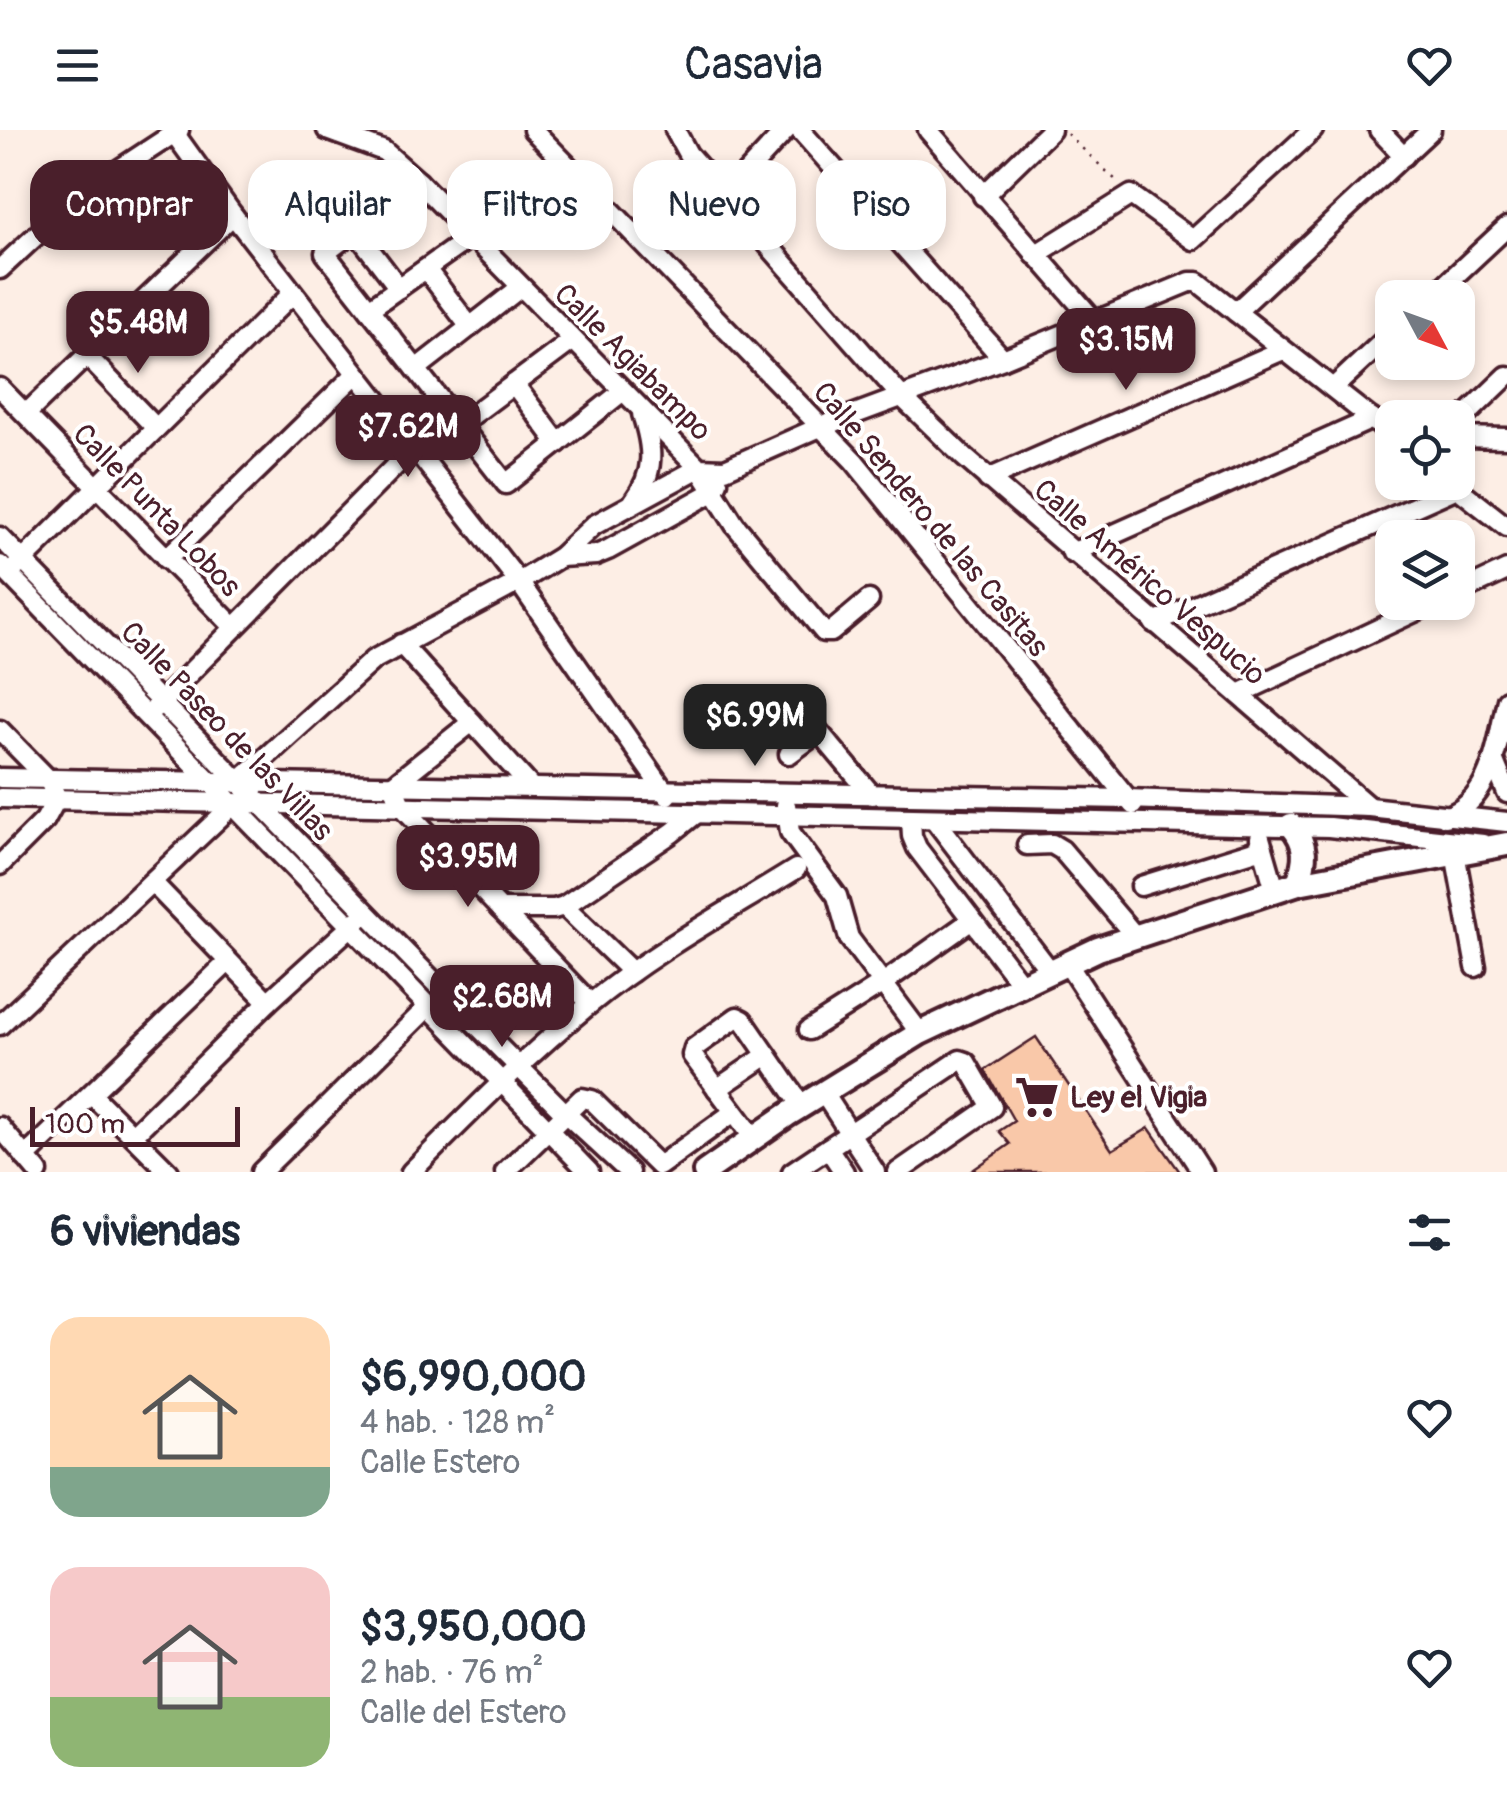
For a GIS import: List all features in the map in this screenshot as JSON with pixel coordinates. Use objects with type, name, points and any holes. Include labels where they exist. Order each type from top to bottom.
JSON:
[{"type":"main road","points":[[1291,826],[1306,851],[1298,883]]},
{"type":"main road","points":[[706,1172],[823,1092],[920,1033],[1059,967],[1135,936],[1298,883],[1501,845]]},
{"type":"street","name":"Calle Agiabampo","points":[[327,130],[384,150],[395,160]]},
{"type":"street","name":"Calle Sendero de las Casitas","points":[[533,130],[854,461],[1149,824]]},
{"type":"street","name":"Calle Américo Vespucio","points":[[675,130],[693,160]]},
{"type":"street","points":[[758,160],[786,130]]},
{"type":"street","points":[[800,130],[1002,359]]},
{"type":"street","points":[[928,130],[1095,322]]},
{"type":"street","points":[[983,196],[1051,130]]},
{"type":"street","points":[[1035,255],[1131,195],[1189,239],[1195,238],[1314,130]]},
{"type":"street","points":[[1379,130],[1404,156]]},
{"type":"street","points":[[1236,312],[1431,130]]},
{"type":"street","points":[[0,270],[80,194],[175,131],[233,215],[519,582],[664,791],[675,813]]},
{"type":"street","name":"Calle Agiabampo","points":[[427,190],[447,211]]},
{"type":"street","points":[[26,414],[233,215]]},
{"type":"street","points":[[1451,280],[1507,228]]},
{"type":"street","points":[[329,250],[325,253],[506,484],[623,391]]},
{"type":"street","points":[[370,250],[398,288]]},
{"type":"street","points":[[369,310],[452,250]]},
{"type":"street","name":"Calle Agiabampo","points":[[485,250],[699,468],[735,525],[824,632],[831,632],[869,600]]},
{"type":"street","name":"Calle Américo Vespucio","points":[[772,250],[900,395],[988,480],[1369,807]]},
{"type":"street","points":[[426,269],[470,326]]},
{"type":"street","points":[[237,783],[362,668],[519,582],[560,557],[594,526],[699,468],[725,469],[820,426],[1002,359],[1190,282],[1198,282],[1375,421]]},
{"type":"street","points":[[416,369],[521,287]]},
{"type":"street","points":[[4,570],[22,560],[293,293]]},
{"type":"street","points":[[460,425],[573,340]]},
{"type":"street","points":[[1332,388],[1375,349]]},
{"type":"street","points":[[988,480],[1283,350]]},
{"type":"street","points":[[86,356],[156,428]]},
{"type":"street","points":[[166,558],[356,374]]},
{"type":"street","points":[[1475,407],[1507,376]]},
{"type":"street","points":[[514,384],[558,443]]},
{"type":"street","name":"Calle Punta Lobos","points":[[0,388],[234,627]]},
{"type":"street","points":[[630,506],[648,479],[652,461],[652,444],[641,409]]},
{"type":"street","points":[[1072,553],[1372,419]]},
{"type":"street","points":[[1475,437],[1507,438]]},
{"type":"street","points":[[154,709],[413,448]]},
{"type":"street","points":[[560,557],[596,555],[608,550],[713,492],[725,469]]},
{"type":"street","points":[[1154,624],[1422,500]]},
{"type":"street","points":[[1473,500],[1507,526]]},
{"type":"street","name":"Calle Paseo de las Villas","points":[[0,537],[154,709],[212,784],[589,1172]]},
{"type":"street","name":"Calle Paseo de las Villas","points":[[4,570],[260,805],[518,1067],[629,1172]]},
{"type":"street","points":[[1475,584],[1507,570]]},
{"type":"street","points":[[1239,694],[1397,620]]},
{"type":"street","points":[[401,644],[532,788]]},
{"type":"street","points":[[1444,818],[1474,797],[1494,761],[1507,700]]},
{"type":"street","points":[[393,785],[472,722]]},
{"type":"street","points":[[0,730],[48,779],[58,798]]},
{"type":"street","points":[[789,754],[819,732],[872,795]]},
{"type":"street","points":[[1494,761],[1507,794]]},
{"type":"street","points":[[0,778],[1127,798],[1369,807],[1507,822]]},
{"type":"street","points":[[393,785],[401,805],[590,1004]]},
{"type":"street","points":[[785,794],[794,840],[837,896],[849,938],[920,1033]]},
{"type":"street","points":[[0,798],[1291,826],[1372,830],[1501,845]]},
{"type":"street","points":[[0,865],[44,820],[58,798]]},
{"type":"street","points":[[0,1026],[234,805]]},
{"type":"street","points":[[500,909],[564,906],[697,812]]},
{"type":"street","points":[[911,818],[914,842],[1022,984]]},
{"type":"street","points":[[934,819],[1059,967],[1202,1172]]},
{"type":"street","points":[[1257,826],[1275,890]]},
{"type":"street","points":[[1027,845],[1052,844],[1062,850],[1135,936]]},
{"type":"street","points":[[1141,886],[1263,848]]},
{"type":"street","points":[[1454,853],[1476,967]]},
{"type":"street","points":[[411,1172],[502,1082],[590,1004],[632,972],[796,869]]},
{"type":"street","points":[[152,882],[268,1002]]},
{"type":"street","points":[[564,906],[632,972]]},
{"type":"street","points":[[133,1134],[366,912]]},
{"type":"street","points":[[809,1030],[972,920]]},
{"type":"street","points":[[25,1157],[228,962]]},
{"type":"street","points":[[260,1172],[426,1008]]},
{"type":"street","points":[[754,1138],[692,1052],[738,1017],[802,1106]]},
{"type":"street","points":[[718,1089],[767,1054]]},
{"type":"street","points":[[792,1172],[960,1060],[966,1062],[992,1106],[898,1172]]},
{"type":"street","points":[[823,1092],[875,1172]]},
{"type":"street","points":[[90,1094],[169,1172]]},
{"type":"street","points":[[505,1172],[582,1098],[592,1100],[659,1166],[734,1112]]},
{"type":"street","points":[[0,1127],[38,1172]]},
{"type":"street","points":[[828,1148],[844,1172]]},
{"type":"path","points":[[1062,130],[1131,195]]},
{"type":"building","name":"Ley el Vigia","points":[[1036,1037],[1112,1150],[1149,1128],[1180,1172],[970,1172],[1010,1144],[999,1131],[1014,1121],[985,1070]]},
{"type":"place","name":"Ley el Vigia","points":[[1037,1097]]}]
